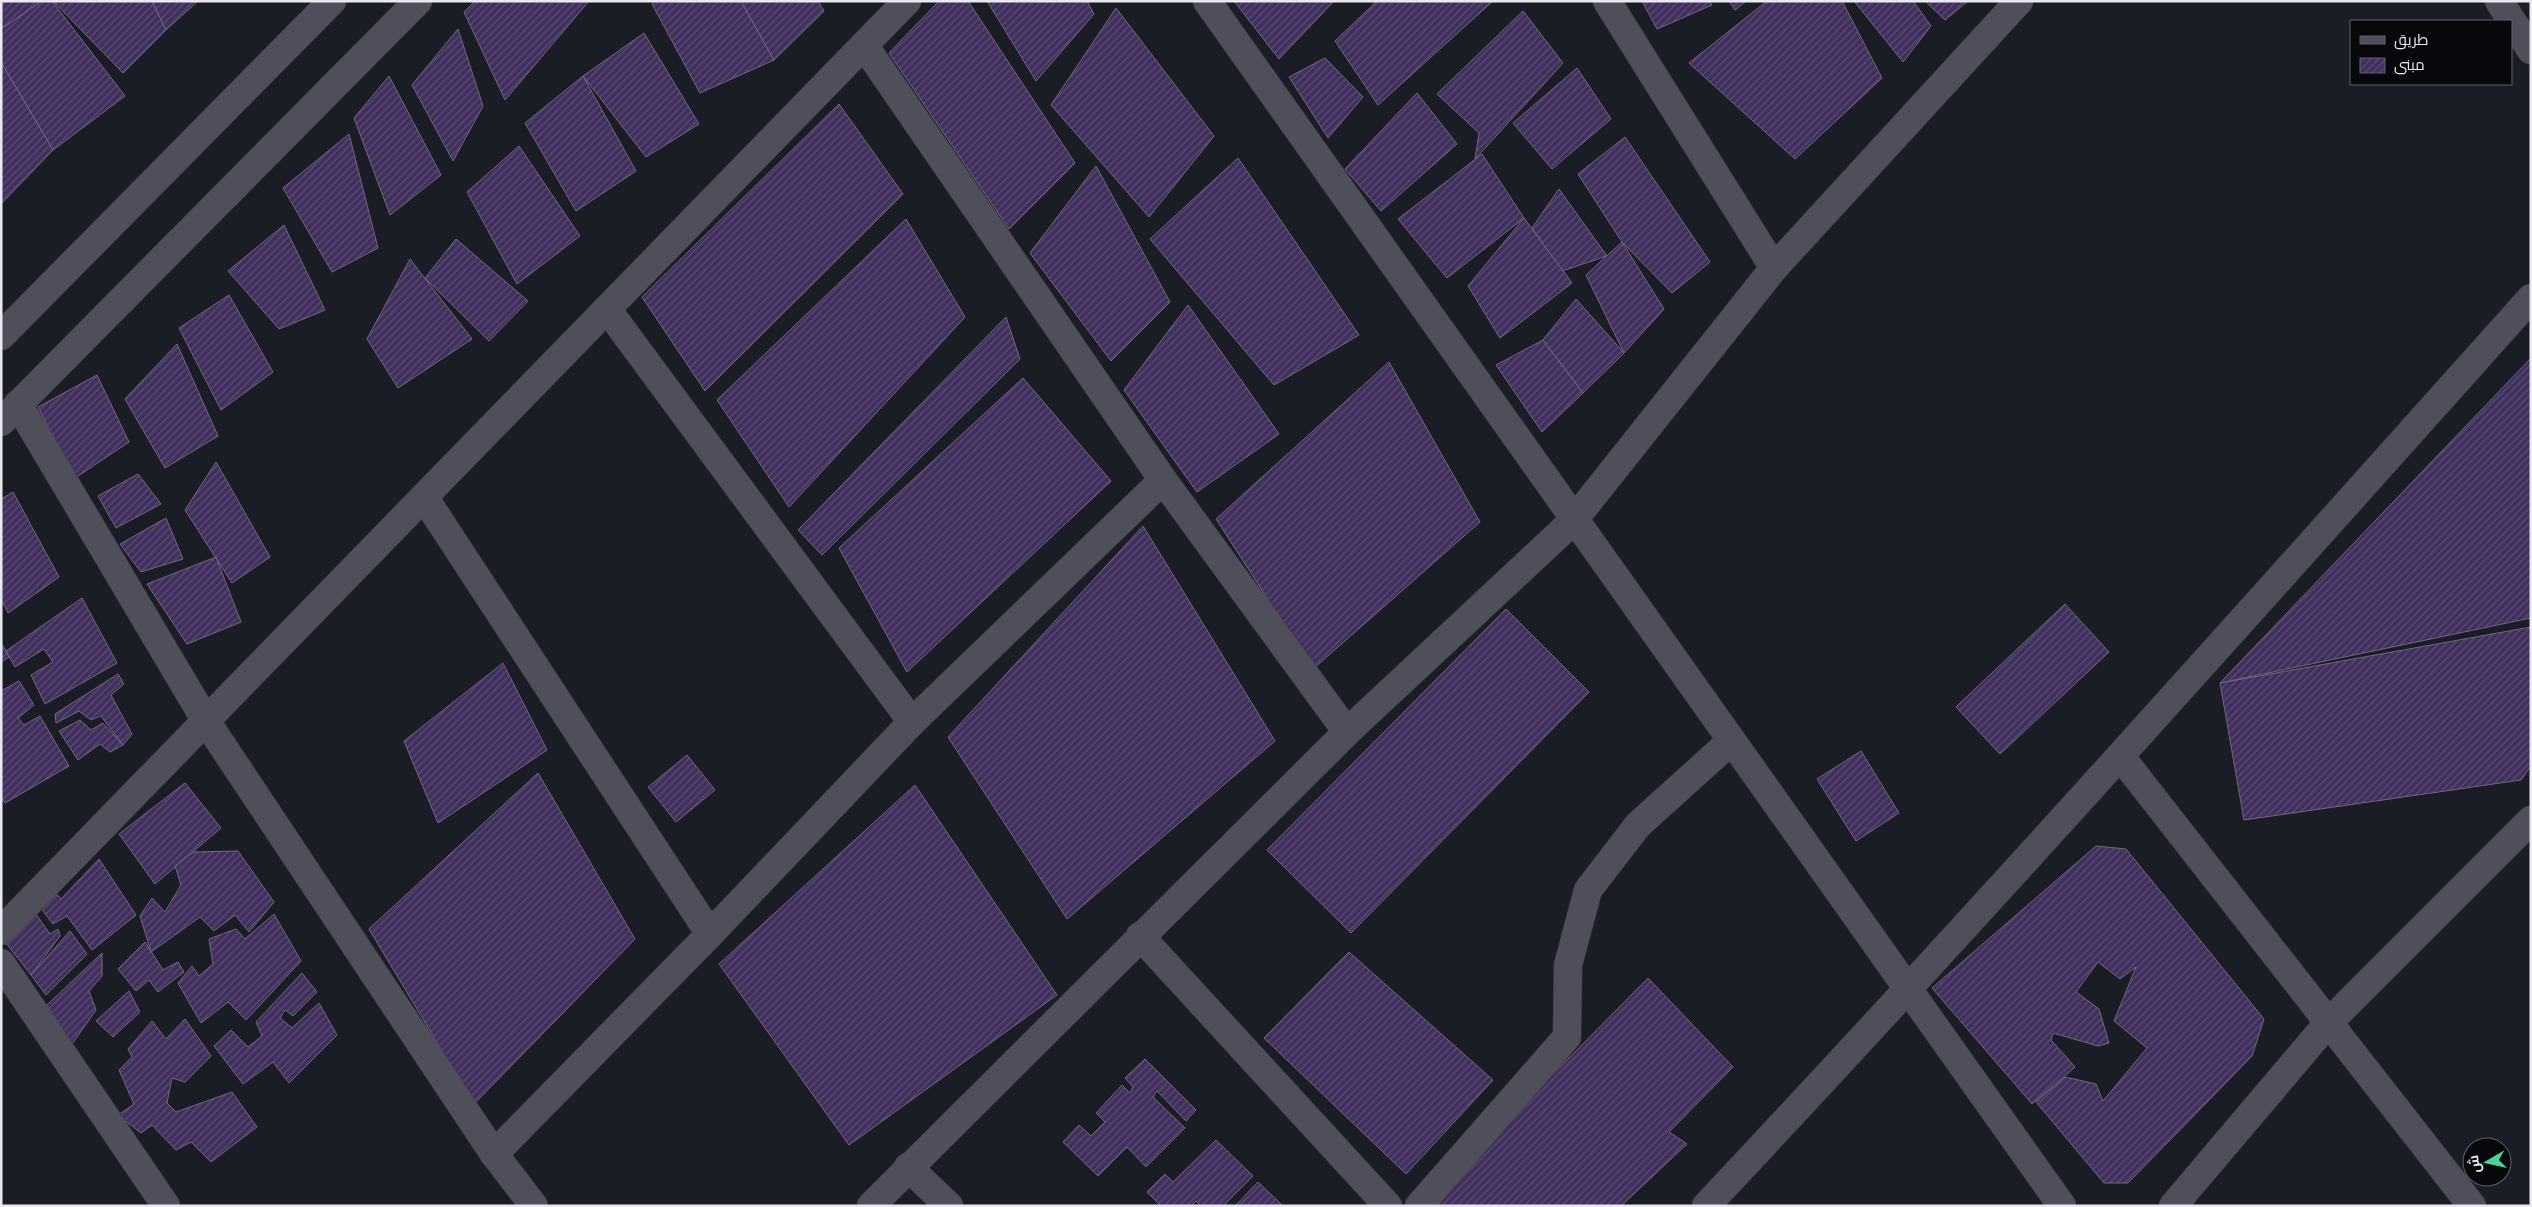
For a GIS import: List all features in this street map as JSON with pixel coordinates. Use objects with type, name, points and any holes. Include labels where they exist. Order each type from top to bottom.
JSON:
[{"type":"street","points":[[1,336],[332,1]]},
{"type":"street","points":[[418,1],[9,413],[206,721],[494,1154],[534,1206]]},
{"type":"street","points":[[1,931],[907,1]]},
{"type":"street","points":[[1207,1],[1573,520],[2062,1206]]},
{"type":"street","points":[[1607,1],[1774,268]]},
{"type":"street","points":[[871,1206],[908,1167],[1347,732],[1573,520],[1774,268],[2019,1]]},
{"type":"street","points":[[2499,1],[2511,20]]},
{"type":"street","points":[[2512,21],[2531,50]]},
{"type":"street","points":[[864,45],[1163,480],[1347,732]]},
{"type":"street","points":[[1706,1206],[1908,990],[2120,757],[2531,298]]},
{"type":"street","points":[[606,309],[912,722]]},
{"type":"street","points":[[494,1154],[710,934],[912,722],[1163,480]]},
{"type":"street","points":[[424,497],[710,934]]},
{"type":"street","points":[[1419,1206],[1567,1037],[1568,965],[1588,890],[1638,825],[1731,741]]},
{"type":"street","points":[[2120,757],[2472,1206]]},
{"type":"street","points":[[2173,1206],[2328,1023],[2531,820]]},
{"type":"street","points":[[1140,936],[1388,1206]]},
{"type":"street","points":[[1,963],[166,1206]]},
{"type":"street","points":[[908,1167],[949,1206]]},
{"type":"building","points":[[1,1],[42,1],[1,29]]},
{"type":"building","points":[[42,1],[52,1],[125,96],[53,150],[1,62],[1,29]]},
{"type":"building","points":[[53,1],[152,1],[166,30],[123,73]]},
{"type":"building","points":[[152,1],[198,1],[166,30]]},
{"type":"building","points":[[475,1],[589,1],[505,100],[464,12]]},
{"type":"building","points":[[654,1],[741,1],[774,60],[700,93],[652,4]]},
{"type":"building","points":[[741,1],[818,1],[824,11],[774,60]]},
{"type":"building","points":[[939,1],[968,1],[1075,163],[1009,229],[889,53]]},
{"type":"building","points":[[987,1],[1087,1],[1094,14],[1036,81]]},
{"type":"building","points":[[1234,1],[1334,1],[1279,59]]},
{"type":"building","points":[[1377,1],[1493,1],[1378,105],[1335,41]]},
{"type":"building","points":[[1642,1],[1709,1],[1712,5],[1657,29]]},
{"type":"building","points":[[1729,1],[1746,1],[1735,10]]},
{"type":"building","points":[[1767,1],[1842,1],[1882,78],[1795,159],[1689,63]]},
{"type":"building","points":[[1854,1],[1913,1],[1931,26],[1903,62]]},
{"type":"building","points":[[1925,1],[1968,1],[1945,20]]},
{"type":"building","points":[[1116,8],[1214,136],[1149,217],[1051,105]]},
{"type":"building","points":[[1523,11],[1563,63],[1475,159],[1479,133],[1437,94]]},
{"type":"building","points":[[458,29],[483,106],[453,161],[412,85]]},
{"type":"building","points":[[644,33],[699,124],[646,157],[583,76]]},
{"type":"building","points":[[1325,58],[1363,97],[1328,138],[1289,77]]},
{"type":"building","points":[[1,62],[53,150],[1,204]]},
{"type":"building","points":[[1577,68],[1611,119],[1552,169],[1513,123]]},
{"type":"building","points":[[389,76],[441,175],[390,215],[354,118]]},
{"type":"building","points":[[583,76],[636,171],[576,211],[525,123]]},
{"type":"building","points":[[1417,93],[1457,144],[1381,211],[1345,169]]},
{"type":"building","points":[[839,104],[903,194],[705,391],[642,297]]},
{"type":"building","points":[[349,134],[378,248],[332,272],[283,188]]},
{"type":"building","points":[[1625,137],[1710,262],[1672,293],[1622,242],[1578,174]]},
{"type":"building","points":[[519,146],[580,236],[517,284],[467,192]]},
{"type":"building","points":[[1482,154],[1524,218],[1447,278],[1398,219]]},
{"type":"building","points":[[1238,158],[1359,335],[1274,385],[1150,239]]},
{"type":"building","points":[[1096,166],[1170,302],[1111,361],[1030,253]]},
{"type":"building","points":[[1559,189],[1607,256],[1562,271],[1532,228]]},
{"type":"building","points":[[1524,218],[1572,283],[1500,338],[1468,286]]},
{"type":"building","points":[[906,219],[965,317],[789,507],[717,400]]},
{"type":"building","points":[[284,225],[325,310],[279,329],[228,271]]},
{"type":"building","points":[[456,239],[528,301],[489,341],[425,278]]},
{"type":"building","points":[[1622,242],[1664,309],[1624,353],[1586,275]]},
{"type":"building","points":[[410,259],[472,339],[398,388],[367,339]]},
{"type":"building","points":[[229,295],[273,372],[221,410],[179,328]]},
{"type":"building","points":[[1576,299],[1624,353],[1583,393],[1543,340]]},
{"type":"building","points":[[1188,305],[1279,434],[1197,492],[1124,390]]},
{"type":"building","points":[[1006,317],[1020,359],[822,555],[798,530]]},
{"type":"building","points":[[1543,340],[1583,393],[1542,432],[1496,365]]},
{"type":"building","points":[[177,344],[218,436],[165,468],[125,399]]},
{"type":"building","points":[[2531,358],[2531,618],[2220,683]]},
{"type":"building","points":[[1389,362],[1480,522],[1313,669],[1216,519]]},
{"type":"building","points":[[97,375],[129,442],[75,478],[38,407]]},
{"type":"building","points":[[1023,378],[1111,481],[907,672],[839,548]]},
{"type":"building","points":[[216,462],[270,557],[232,583],[185,510]]},
{"type":"building","points":[[138,474],[161,504],[116,528],[98,496]]},
{"type":"building","points":[[13,492],[59,577],[8,613],[1,599],[1,499]]},
{"type":"building","points":[[166,518],[183,559],[141,572],[120,544]]},
{"type":"building","points":[[1143,526],[1275,741],[1067,919],[948,737]]},
{"type":"building","points":[[216,557],[241,622],[187,644],[147,584]]},
{"type":"building","points":[[82,598],[117,663],[45,704],[31,675],[53,662],[44,649],[15,667],[6,651]]},
{"type":"building","points":[[2065,604],[2109,652],[2000,754],[1956,707]]},
{"type":"building","points":[[1506,609],[1589,692],[1351,933],[1267,850]]},
{"type":"building","points":[[2531,627],[2531,766],[2521,780],[2244,820],[2220,683]]},
{"type":"building","points":[[1,642],[9,657],[1,662]]},
{"type":"building","points":[[503,663],[547,750],[438,823],[404,741]]},
{"type":"building","points":[[118,674],[124,684],[111,695],[132,734],[123,745],[101,716],[91,720],[79,711],[56,723],[55,714]]},
{"type":"building","points":[[19,681],[34,705],[18,718],[24,725],[40,716],[69,766],[5,803],[1,796],[1,691]]},
{"type":"building","points":[[80,720],[91,730],[103,723],[123,745],[110,752],[100,744],[78,760],[59,731]]},
{"type":"building","points":[[1861,751],[1899,813],[1856,841],[1817,779]]},
{"type":"building","points":[[687,755],[715,790],[676,822],[648,787]]},
{"type":"building","points":[[538,773],[635,939],[474,1104],[369,929]]},
{"type":"building","points":[[185,783],[221,828],[155,884],[119,834]]},
{"type":"building","points":[[915,785],[1057,995],[849,1145],[719,964]]},
{"type":"building","points":[[2096,846],[2126,849],[2264,1019],[2252,1056],[2128,1183],[2104,1183],[2036,1102],[2065,1077],[2096,1084],[2103,1101],[2147,1048],[2114,1021],[2136,967],[2120,979],[2098,962],[2076,992],[2099,1009],[2109,1043],[2098,1046],[2053,1033],[2051,1040],[2075,1067],[2032,1104],[1932,988]]},
{"type":"building","points":[[238,851],[274,902],[249,932],[235,915],[214,931],[200,917],[151,952],[140,916],[152,898],[165,912],[181,885],[175,866],[193,852]]},
{"type":"building","points":[[99,859],[136,915],[92,950],[67,916],[53,924],[37,903],[52,889],[61,899]]},
{"type":"building","points":[[28,903],[50,934],[58,929],[60,936],[31,975],[2,938]]},
{"type":"building","points":[[274,914],[301,961],[246,1020],[228,1002],[201,1023],[178,983],[192,966],[199,976],[213,964],[209,939],[236,929],[245,939]]},
{"type":"building","points":[[70,931],[87,954],[46,995],[31,975]]},
{"type":"building","points":[[145,942],[163,970],[178,962],[184,972],[158,992],[149,980],[136,991],[118,969]]},
{"type":"building","points":[[1349,952],[1493,1080],[1406,1174],[1264,1038]]},
{"type":"building","points":[[102,953],[102,976],[89,991],[96,1010],[72,1044],[47,1005]]},
{"type":"building","points":[[302,973],[317,992],[293,1016],[285,1010],[280,1018],[292,1028],[319,1003],[337,1035],[289,1083],[273,1062],[243,1084],[214,1046],[231,1030],[248,1047],[262,1036],[256,1022]]},
{"type":"building","points":[[1648,978],[1733,1067],[1669,1132],[1687,1144],[1621,1206],[1441,1206],[1432,1197]]},
{"type":"building","points":[[129,991],[140,1012],[113,1037],[96,1021]]},
{"type":"building","points":[[185,1019],[211,1056],[185,1082],[172,1078],[167,1103],[176,1112],[232,1092],[257,1127],[211,1162],[191,1142],[176,1150],[152,1125],[141,1133],[118,1115],[134,1104],[119,1070],[132,1057],[128,1049],[152,1021],[166,1039]]},
{"type":"building","points":[[1145,1059],[1196,1110],[1186,1121],[1157,1091],[1153,1097],[1185,1128],[1146,1167],[1127,1147],[1098,1176],[1063,1142],[1079,1125],[1091,1136],[1105,1122],[1096,1113],[1122,1085],[1130,1093],[1133,1087],[1125,1078]]},
{"type":"building","points":[[1216,1140],[1253,1176],[1223,1206],[1201,1206],[1196,1201],[1191,1206],[1161,1206],[1147,1192],[1165,1174],[1173,1182]]},
{"type":"building","points":[[1258,1182],[1283,1206],[1235,1206]]}]
